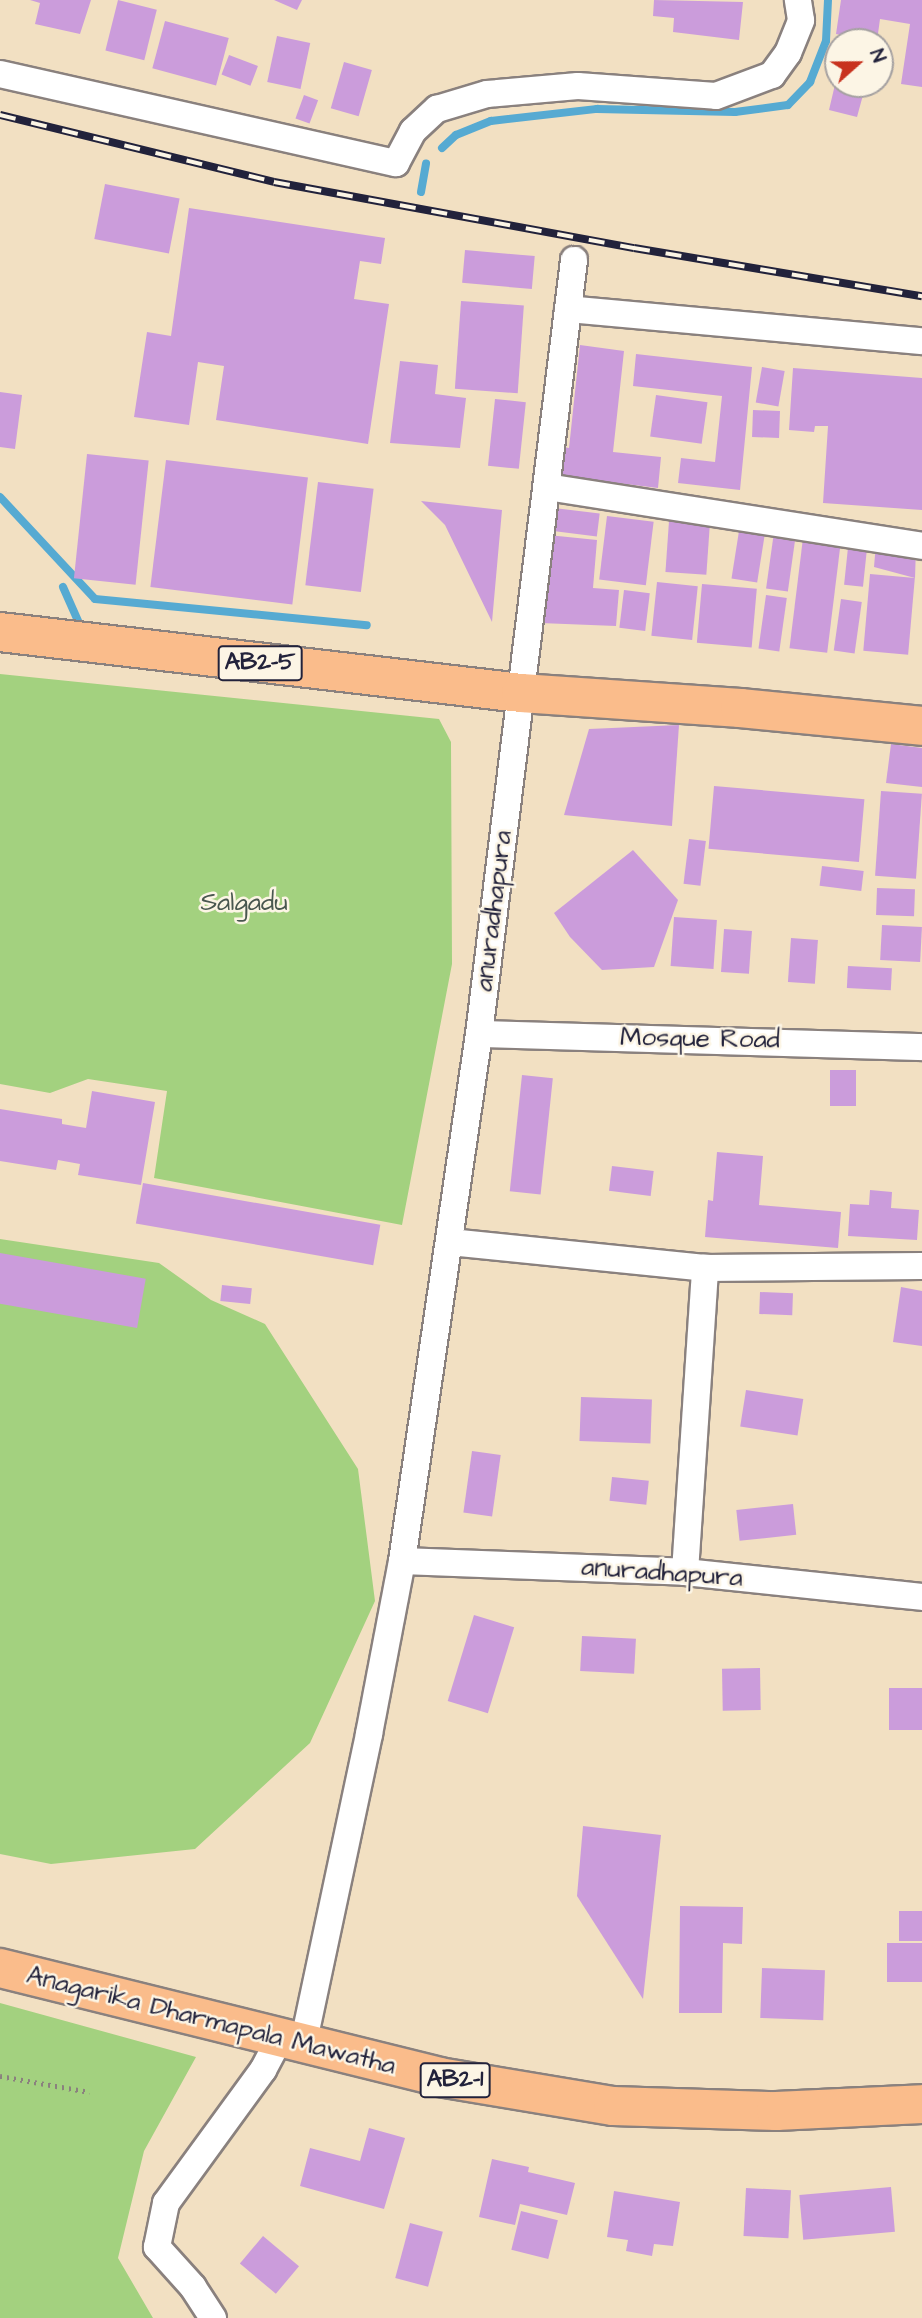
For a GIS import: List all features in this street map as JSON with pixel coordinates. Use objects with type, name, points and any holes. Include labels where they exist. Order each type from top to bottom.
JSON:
[{"type":"main road","name":"AB2-5","points":[[0,632],[521,693],[740,708],[922,726]]},
{"type":"main road","name":"Anagarika Dharmapala Mawatha","points":[[0,1968],[439,2077],[613,2106],[776,2111],[922,2104]]},
{"type":"street","points":[[0,74],[396,163],[413,131],[437,109],[487,94],[578,86],[716,96],[772,75],[788,53],[801,20],[798,0]]},
{"type":"street","name":"anuradhapura","points":[[213,2318],[193,2287],[157,2247],[166,2203],[262,2070],[291,2042],[369,1734],[402,1560],[479,1034],[574,260]]},
{"type":"street","points":[[568,309],[922,341]]},
{"type":"street","points":[[547,487],[922,546]]},
{"type":"street","name":"Mosque Road","points":[[479,1034],[850,1042],[922,1047]]},
{"type":"street","points":[[450,1241],[705,1268],[922,1266]]},
{"type":"street","points":[[685,1572],[705,1268]]},
{"type":"street","name":"anuradhapura","points":[[402,1560],[685,1572],[922,1597]]},
{"type":"path","points":[[0,2076],[90,2092]]},
{"type":"green space","name":"Salgadu","points":[[0,674],[439,719],[451,742],[452,964],[402,1225],[154,1178],[167,1091],[88,1079],[50,1093],[0,1084]]},
{"type":"green space","points":[[0,1239],[159,1263],[211,1300],[265,1324],[358,1469],[375,1601],[310,1743],[195,1849],[51,1864],[0,1854]]},
{"type":"green space","points":[[0,2003],[196,2057],[144,2151],[118,2258],[153,2318],[0,2318]]},
{"type":"building","points":[[30,0],[91,0],[80,34],[35,24],[40,3]]},
{"type":"building","points":[[118,0],[157,10],[144,60],[105,50]]},
{"type":"building","points":[[274,0],[302,0],[297,10]]},
{"type":"building","points":[[654,0],[743,2],[739,40],[673,32],[674,18],[653,16]]},
{"type":"building","points":[[841,0],[922,0],[922,87],[901,84],[910,24],[880,19],[879,28],[837,28]]},
{"type":"building","points":[[165,21],[229,38],[216,85],[152,68]]},
{"type":"building","points":[[277,36],[310,43],[300,89],[267,82]]},
{"type":"building","points":[[229,55],[258,66],[250,86],[221,75]]},
{"type":"building","points":[[344,62],[372,70],[359,116],[331,108]]},
{"type":"building","points":[[304,95],[318,100],[310,124],[295,118]]},
{"type":"building","points":[[832,98],[862,98],[857,117],[829,110]]},
{"type":"building","points":[[105,184],[180,199],[169,253],[94,239]]},
{"type":"building","points":[[189,208],[385,238],[381,264],[360,261],[354,299],[389,304],[368,444],[216,420],[224,366],[198,362],[189,425],[134,417],[147,332],[171,336]]},
{"type":"building","points":[[465,250],[535,256],[532,289],[462,283]]},
{"type":"building","points":[[461,301],[524,305],[518,393],[455,389]]},
{"type":"building","points":[[580,345],[624,351],[613,452],[661,457],[658,488],[561,476],[564,447],[569,448]]},
{"type":"building","points":[[636,354],[752,367],[740,490],[678,483],[681,458],[715,462],[722,396],[633,386]]},
{"type":"building","points":[[400,361],[438,365],[435,394],[466,398],[460,448],[390,443]]},
{"type":"building","points":[[762,367],[785,371],[778,406],[756,402]]},
{"type":"building","points":[[793,368],[922,378],[922,510],[823,503],[828,426],[815,426],[814,432],[789,430]]},
{"type":"building","points":[[0,392],[22,395],[15,449],[0,447]]},
{"type":"building","points":[[656,395],[707,402],[702,444],[650,437]]},
{"type":"building","points":[[495,399],[526,402],[519,469],[488,466]]},
{"type":"building","points":[[753,410],[780,411],[779,438],[752,437]]},
{"type":"building","points":[[87,454],[149,460],[136,585],[74,578]]},
{"type":"building","points":[[166,460],[308,477],[292,604],[150,587]]},
{"type":"building","points":[[318,482],[374,489],[361,592],[305,585]]},
{"type":"building","points":[[421,501],[502,510],[492,622],[445,525]]},
{"type":"building","points":[[554,508],[600,514],[597,536],[551,531]]},
{"type":"building","points":[[607,516],[654,522],[646,585],[599,580]]},
{"type":"building","points":[[669,521],[710,524],[706,575],[665,572]]},
{"type":"building","points":[[739,531],[765,535],[757,582],[731,578]]},
{"type":"building","points":[[774,532],[796,535],[788,592],[766,588]]},
{"type":"building","points":[[548,535],[597,540],[593,588],[619,590],[616,626],[540,623]]},
{"type":"building","points":[[803,538],[841,543],[827,653],[789,648]]},
{"type":"building","points":[[849,538],[868,540],[863,587],[844,585]]},
{"type":"building","points":[[876,543],[916,547],[915,578],[874,567]]},
{"type":"building","points":[[870,574],[915,578],[908,655],[863,651]]},
{"type":"building","points":[[657,582],[698,586],[692,640],[651,636]]},
{"type":"building","points":[[702,584],[757,589],[752,648],[697,643]]},
{"type":"building","points":[[624,590],[650,593],[645,631],[619,628]]},
{"type":"building","points":[[766,595],[787,598],[779,651],[758,648]]},
{"type":"building","points":[[841,599],[862,602],[855,653],[834,650]]},
{"type":"building","points":[[679,725],[672,826],[564,815],[589,729]]},
{"type":"building","points":[[891,744],[922,748],[922,787],[886,783]]},
{"type":"building","points":[[714,786],[864,799],[859,862],[709,849]]},
{"type":"building","points":[[881,791],[922,794],[916,879],[875,876]]},
{"type":"building","points":[[689,839],[706,841],[700,886],[684,884]]},
{"type":"building","points":[[633,850],[678,900],[654,967],[602,970],[570,937],[554,913]]},
{"type":"building","points":[[822,866],[864,871],[861,891],[820,886]]},
{"type":"building","points":[[877,888],[915,889],[914,916],[876,915]]},
{"type":"building","points":[[674,917],[717,920],[713,969],[671,966]]},
{"type":"building","points":[[882,925],[922,927],[920,962],[880,960]]},
{"type":"building","points":[[724,929],[752,931],[749,974],[721,972]]},
{"type":"building","points":[[791,938],[818,940],[815,984],[788,982]]},
{"type":"building","points":[[848,966],[892,968],[891,990],[847,988]]},
{"type":"building","points":[[830,1070],[856,1070],[856,1106],[830,1106]]},
{"type":"building","points":[[522,1075],[553,1078],[541,1195],[510,1191]]},
{"type":"building","points":[[92,1091],[155,1102],[141,1185],[78,1175],[80,1164],[58,1160],[56,1170],[0,1161],[0,1109],[62,1119],[62,1124],[86,1128]]},
{"type":"building","points":[[717,1152],[763,1156],[759,1205],[841,1212],[838,1248],[705,1237],[708,1200],[713,1201]]},
{"type":"building","points":[[612,1166],[654,1171],[651,1196],[609,1191]]},
{"type":"building","points":[[143,1183],[380,1225],[373,1265],[136,1223]]},
{"type":"building","points":[[870,1190],[892,1192],[891,1208],[919,1210],[917,1240],[848,1236],[850,1204],[869,1205]]},
{"type":"building","points":[[0,1253],[146,1279],[137,1328],[0,1304]]},
{"type":"building","points":[[222,1285],[252,1288],[250,1304],[220,1301]]},
{"type":"building","points":[[901,1287],[922,1291],[922,1346],[893,1342]]},
{"type":"building","points":[[760,1292],[793,1293],[792,1315],[759,1314]]},
{"type":"building","points":[[746,1390],[803,1399],[797,1436],[740,1427]]},
{"type":"building","points":[[581,1397],[652,1399],[650,1443],[579,1441]]},
{"type":"building","points":[[472,1451],[501,1455],[492,1516],[463,1512]]},
{"type":"building","points":[[612,1477],[649,1481],[646,1505],[609,1501]]},
{"type":"building","points":[[793,1504],[796,1535],[740,1541],[736,1510]]},
{"type":"building","points":[[474,1615],[514,1627],[488,1713],[448,1701]]},
{"type":"building","points":[[582,1636],[636,1639],[634,1674],[580,1671]]},
{"type":"building","points":[[760,1668],[761,1710],[723,1711],[722,1669]]},
{"type":"building","points":[[889,1688],[922,1688],[922,1730],[889,1730]]},
{"type":"building","points":[[583,1826],[661,1835],[643,1999],[577,1896]]},
{"type":"building","points":[[680,1906],[743,1907],[742,1944],[723,1943],[722,2013],[679,2013]]},
{"type":"building","points":[[899,1911],[922,1911],[922,1941],[899,1941]]},
{"type":"building","points":[[887,1943],[922,1943],[922,1982],[887,1982]]},
{"type":"building","points":[[762,1968],[825,1970],[823,2020],[760,2018]]},
{"type":"building","points":[[369,2128],[405,2138],[384,2209],[300,2186],[310,2148],[360,2161]]},
{"type":"building","points":[[492,2159],[529,2167],[528,2172],[575,2183],[567,2215],[520,2204],[515,2225],[479,2217]]},
{"type":"building","points":[[891,2187],[895,2232],[803,2240],[799,2195]]},
{"type":"building","points":[[746,2188],[791,2190],[788,2238],[743,2236]]},
{"type":"building","points":[[614,2191],[680,2202],[673,2246],[654,2244],[652,2256],[626,2251],[628,2240],[607,2237]]},
{"type":"building","points":[[521,2211],[558,2220],[548,2259],[511,2250]]},
{"type":"building","points":[[410,2223],[443,2232],[428,2287],[395,2278]]},
{"type":"building","points":[[263,2236],[299,2266],[276,2294],[240,2264]]},
{"type":"waterway","points":[[442,148],[456,135],[491,121],[597,109],[735,112],[788,105],[810,82],[826,41],[828,0]]},
{"type":"waterway","points":[[421,192],[426,163]]},
{"type":"waterway","points":[[0,497],[95,599],[367,625]]},
{"type":"waterway","points":[[63,587],[83,632]]},
{"type":"railway","points":[[0,115],[274,182],[634,248],[922,296]]}]
